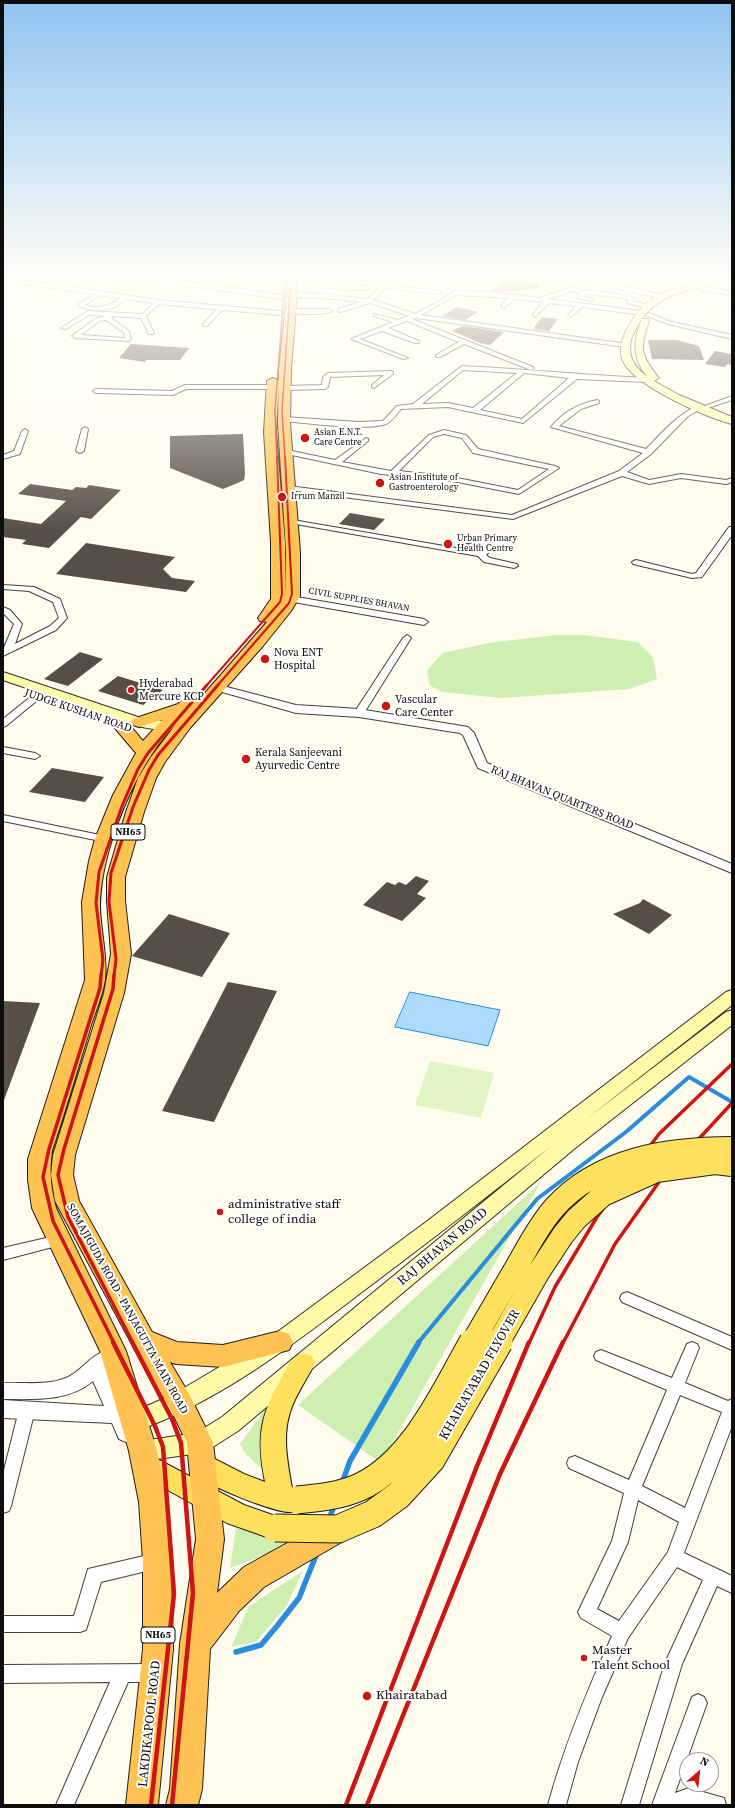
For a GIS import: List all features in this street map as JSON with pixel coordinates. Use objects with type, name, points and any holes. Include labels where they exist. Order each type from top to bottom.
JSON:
[{"type":"highway","name":"SOMAJIGUDA ROAD - PANJAGUTTA MAIN ROAD","points":[[202,1454],[180,1402],[143,1340],[67,1201],[62,1175],[64,1155],[114,993],[121,954],[116,901],[116,877],[134,812],[147,778],[157,761],[184,725],[219,688],[279,618],[291,599],[294,588],[286,572],[276,500],[270,432],[279,389],[281,362]]},
{"type":"highway","name":"SOMAJIGUDA ROAD - PANJAGUTTA MAIN ROAD","points":[[144,1458],[126,1419],[59,1240],[44,1208],[39,1185],[38,1170],[41,1151],[94,980],[96,961],[92,924],[92,901],[96,866],[116,806],[149,733],[184,707],[275,606],[278,599],[286,572],[290,521],[287,452],[279,389]]},
{"type":"highway","points":[[122,726],[149,733],[168,714],[184,707]]},
{"type":"highway","points":[[96,866],[120,863]]},
{"type":"highway","points":[[143,1340],[176,1353],[223,1356],[280,1342]]},
{"type":"highway","points":[[182,1805],[186,1789],[196,1644],[210,1539],[202,1454]]},
{"type":"highway","name":"LAKDIKAPOOL ROAD","points":[[142,1805],[158,1649],[156,1552],[153,1502],[144,1458]]},
{"type":"highway","points":[[196,1644],[229,1601],[254,1577],[338,1529]]},
{"type":"main road","points":[[629,362],[636,372],[646,380],[698,408],[732,422]]},
{"type":"main road","points":[[642,362],[657,380],[708,406],[732,415]]},
{"type":"main road","name":"JUDGE KUSHAN ROAD","points":[[3,676],[149,733]]},
{"type":"main road","name":"JUDGE KUSHAN ROAD","points":[[3,684],[122,726]]},
{"type":"main road","name":"RAJ BHAVAN ROAD","points":[[126,1419],[180,1402],[280,1342],[433,1228],[732,996]]},
{"type":"main road","name":"RAJ BHAVAN ROAD","points":[[144,1458],[202,1454],[230,1424],[568,1144],[732,1016]]},
{"type":"main road","name":"KHAIRATABAD FLYOVER","points":[[202,1454],[227,1479],[289,1499],[324,1498],[358,1489],[384,1473],[411,1444],[429,1418],[538,1229],[558,1204],[578,1187],[597,1175],[630,1160],[662,1151],[702,1147],[732,1148]]},
{"type":"main road","name":"KHAIRATABAD FLYOVER","points":[[144,1458],[206,1498],[236,1514],[275,1528],[338,1529],[373,1514],[399,1495],[431,1460],[538,1273],[563,1235],[576,1219],[603,1195],[656,1171],[716,1163],[732,1165]]},
{"type":"main road","points":[[289,1499],[274,1453],[273,1431],[281,1402],[303,1363]]},
{"type":"street","points":[[516,362],[546,374]]},
{"type":"street","points":[[415,406],[462,368],[523,371],[575,377],[646,380]]},
{"type":"street","points":[[475,410],[523,371]]},
{"type":"street","points":[[96,392],[173,393],[185,387],[279,389],[324,387],[326,377],[328,375],[391,373],[374,386]]},
{"type":"street","points":[[284,419],[381,424],[399,408],[448,405],[523,421],[575,377]]},
{"type":"street","points":[[708,406],[732,398]]},
{"type":"street","points":[[597,402],[582,405],[574,409],[554,427],[648,452]]},
{"type":"street","points":[[289,488],[475,510],[513,517],[622,473],[648,452],[685,416],[698,408]]},
{"type":"street","points":[[80,451],[85,430]]},
{"type":"street","points":[[3,457],[17,452],[25,431]]},
{"type":"street","points":[[287,452],[336,463],[393,473],[447,478],[518,492],[555,468],[476,450],[464,436],[444,432],[431,436],[393,473]]},
{"type":"street","points":[[336,463],[366,440]]},
{"type":"street","points":[[622,473],[652,483],[681,476],[726,482],[732,480]]},
{"type":"street","points":[[290,521],[480,554],[487,560],[514,566]]},
{"type":"street","points":[[636,562],[692,576],[699,575],[732,529]]},
{"type":"street","points":[[480,554],[484,553],[487,538]]},
{"type":"street","points":[[3,587],[31,589],[57,601],[63,618],[53,628],[5,651]]},
{"type":"street","name":"CIVIL SUPPLIES BHAVAN","points":[[291,599],[424,622]]},
{"type":"street","points":[[3,610],[7,612],[18,624],[16,631],[5,651]]},
{"type":"street","points":[[359,713],[407,638]]},
{"type":"street","name":"RAJ BHAVAN QUARTERS ROAD","points":[[219,688],[296,709],[359,713],[464,730],[468,733],[482,765],[603,814],[732,869]]},
{"type":"street","points":[[3,724],[37,696]]},
{"type":"street","points":[[3,750],[35,756]]},
{"type":"street","points":[[3,818],[105,839]]},
{"type":"street","points":[[3,1254],[59,1240]]},
{"type":"street","points":[[627,1298],[732,1344]]},
{"type":"street","points":[[622,1632],[587,1612],[620,1542],[633,1489],[692,1348]]},
{"type":"street","points":[[557,1805],[569,1762],[591,1703],[622,1632],[674,1557],[731,1407],[675,1387],[601,1356]]},
{"type":"street","points":[[3,1391],[55,1390],[79,1381],[104,1358]]},
{"type":"street","points":[[3,1409],[126,1419],[138,1490],[156,1552],[94,1575],[80,1624],[3,1624]]},
{"type":"street","points":[[3,1506],[27,1410]]},
{"type":"street","points":[[575,1463],[633,1489],[688,1518]]},
{"type":"street","points":[[674,1557],[732,1585]]},
{"type":"street","points":[[630,1805],[674,1663],[713,1577]]},
{"type":"street","points":[[65,1805],[118,1685],[121,1673]]},
{"type":"street","points":[[3,1674],[156,1673]]},
{"type":"street","points":[[661,1805],[698,1703]]},
{"type":"street","points":[[666,1805],[689,1797],[717,1805]]},
{"type":"green space","points":[[555,635],[584,635],[638,642],[653,658],[657,679],[629,689],[501,698],[443,692],[430,686],[427,670],[443,653],[488,643]]},
{"type":"green space","points":[[430,1061],[494,1073],[481,1118],[415,1105]]},
{"type":"green space","points":[[541,1182],[381,1463],[298,1405]]},
{"type":"green space","points":[[270,1402],[264,1471],[245,1453],[240,1444]]},
{"type":"green space","points":[[236,1528],[287,1540],[285,1548],[230,1568]]},
{"type":"green space","points":[[303,1571],[287,1605],[256,1642],[231,1647],[249,1606]]},
{"type":"water","points":[[410,992],[500,1010],[488,1046],[395,1027]]},
{"type":"building","points":[[706,362],[732,362],[732,365],[727,364],[725,367],[705,364]]},
{"type":"building","points":[[243,434],[245,474],[244,480],[240,482],[223,489],[170,468],[170,436]]},
{"type":"building","points":[[30,484],[72,490],[76,487],[86,488],[89,485],[121,490],[91,519],[81,517],[49,548],[22,544],[26,540],[3,537],[3,518],[41,524],[66,501],[18,494]]},
{"type":"building","points":[[350,513],[385,519],[374,530],[339,524]]},
{"type":"building","points":[[469,534],[482,537],[472,548],[458,545]]},
{"type":"building","points":[[86,543],[175,557],[163,569],[172,578],[195,581],[186,592],[56,574]]},
{"type":"building","points":[[80,652],[103,659],[68,686],[44,679]]},
{"type":"building","name":"Hyderabad Mercure KCP","points":[[118,676],[163,690],[143,705],[98,691]]},
{"type":"building","points":[[52,768],[104,777],[85,802],[29,792]]},
{"type":"building","points":[[416,876],[429,881],[417,894],[426,898],[402,921],[363,905],[387,882],[395,885],[399,882],[406,885]]},
{"type":"building","points":[[643,899],[672,915],[649,934],[613,914],[640,903]]},
{"type":"building","points":[[169,914],[230,933],[202,977],[132,956]]},
{"type":"building","points":[[228,982],[277,991],[214,1122],[162,1111]]},
{"type":"building","points":[[3,1001],[40,1003],[4,1100],[3,1099]]},
{"type":"waterway","points":[[418,1343],[537,1199],[626,1132],[689,1077],[732,1102]]},
{"type":"waterway","points":[[342,1483],[350,1461],[419,1342]]},
{"type":"waterway","points":[[329,1519],[334,1506]]},
{"type":"waterway","points":[[236,1652],[261,1645],[277,1626],[299,1598],[317,1553]]},
{"type":"railway","points":[[277,458],[275,411],[279,362]]},
{"type":"railway","points":[[285,362],[282,411],[285,458]]},
{"type":"railway","points":[[206,686],[280,602],[282,594],[277,457]]},
{"type":"railway","points":[[217,686],[289,603],[292,594],[285,457]]},
{"type":"railway","points":[[101,976],[103,960],[96,903],[99,872],[122,806],[138,769],[148,753],[207,685]]},
{"type":"railway","points":[[114,976],[116,959],[109,902],[111,873],[133,807],[149,770],[158,755],[218,685]]},
{"type":"railway","points":[[101,975],[100,988],[49,1149],[43,1177],[53,1221],[114,1343]]},
{"type":"railway","points":[[114,975],[113,989],[64,1149],[58,1175],[68,1217],[133,1343]]},
{"type":"railway","points":[[529,1343],[555,1287],[597,1217],[659,1134],[732,1064]]},
{"type":"railway","points":[[563,1343],[615,1244],[659,1182],[732,1103]]},
{"type":"railway","points":[[113,1342],[155,1426],[163,1447],[174,1594],[151,1805]]},
{"type":"railway","points":[[132,1342],[172,1419],[181,1443],[193,1593],[172,1805]]},
{"type":"railway","points":[[346,1805],[477,1466],[529,1342]]},
{"type":"railway","points":[[367,1805],[500,1474],[563,1342]]},
{"type":"place","name":"Asian E.N.T. Care Centre","points":[[305,438]]},
{"type":"place","name":"Asian Institute of Gastroenterology","points":[[380,483]]},
{"type":"place","name":"Irrum Manzil","points":[[282,497]]},
{"type":"place","name":"Urban Primary Health Centre","points":[[448,544]]},
{"type":"place","name":"Nova ENT Hospital","points":[[265,659]]},
{"type":"place","name":"Hyderabad Mercure KCP","points":[[131,690]]},
{"type":"place","name":"Vascular Care Center","points":[[386,706]]},
{"type":"place","name":"Kerala Sanjeevani Ayurvedic Centre","points":[[246,759]]},
{"type":"place","name":"administrative staff college of india","points":[[220,1212]]},
{"type":"place","name":"Master Talent School","points":[[584,1658]]},
{"type":"place","name":"Khairatabad","points":[[367,1696]]}]
